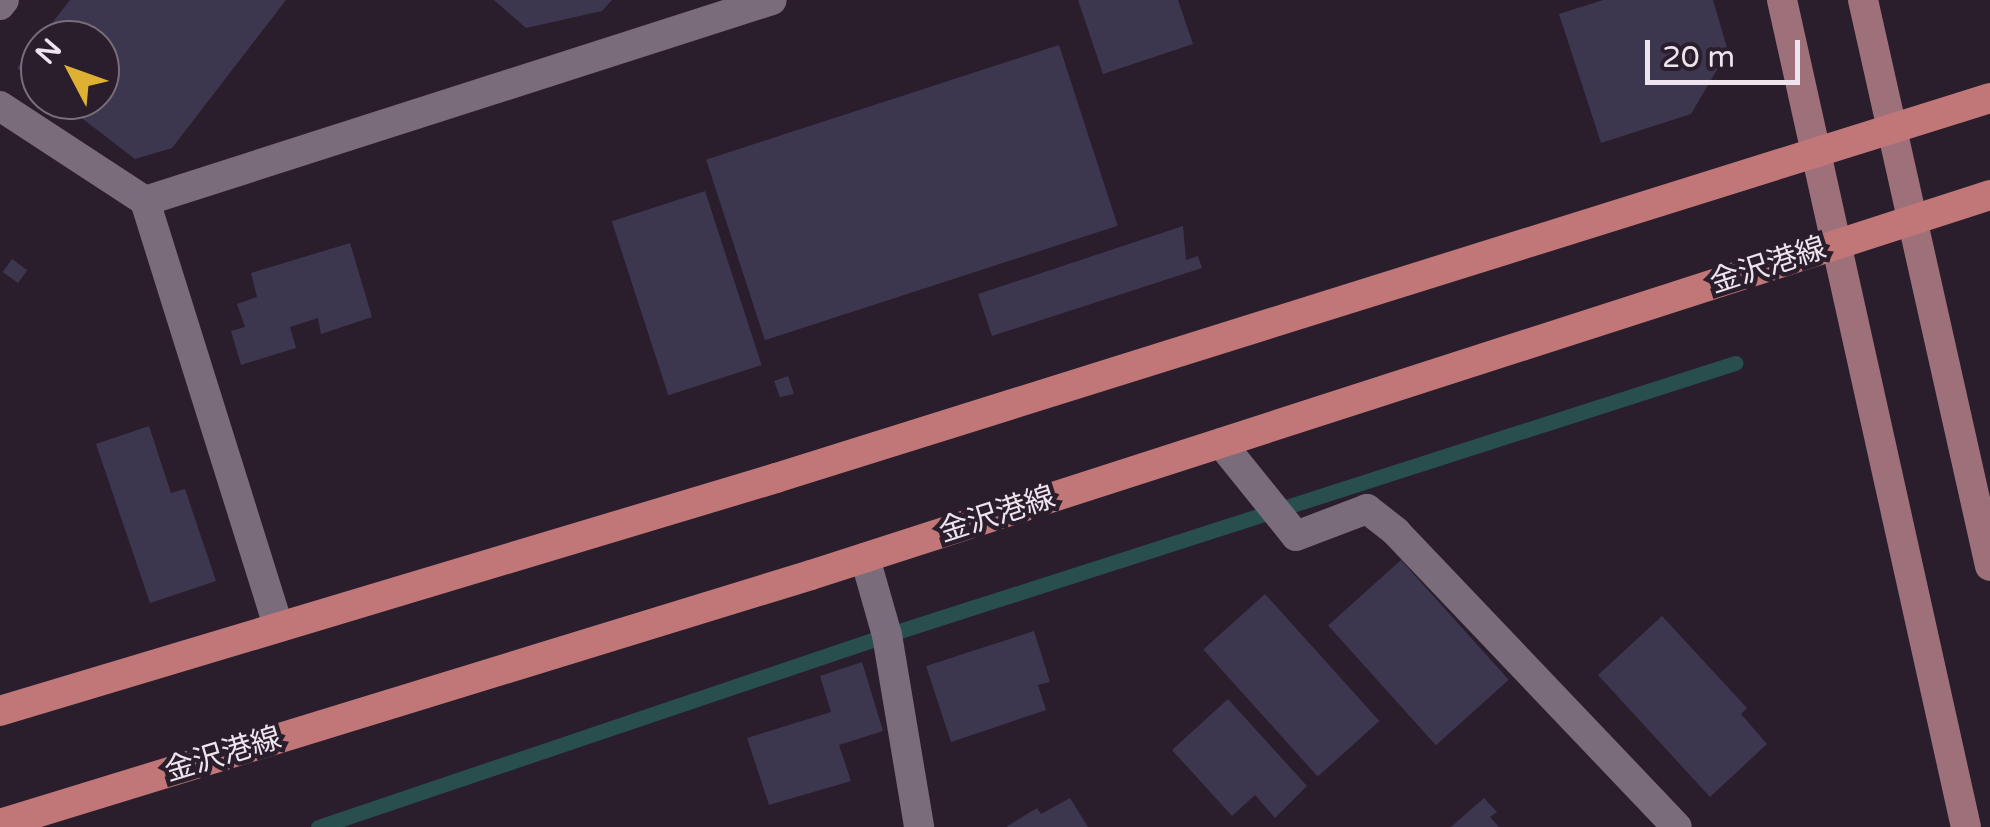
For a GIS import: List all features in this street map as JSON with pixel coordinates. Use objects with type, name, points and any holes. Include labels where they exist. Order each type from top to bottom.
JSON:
[{"type":"main road","points":[[0,711],[776,478],[1990,98]]},
{"type":"main road","name":"金沢港線","points":[[0,824],[865,558],[1990,195]]},
{"type":"street","points":[[144,201],[772,0]]},
{"type":"street","points":[[1782,0],[1966,827]]},
{"type":"street","points":[[1863,0],[1990,566]]},
{"type":"street","points":[[0,106],[144,201],[278,626]]},
{"type":"street","points":[[1220,443],[1296,536],[1367,509],[1396,532],[1677,827]]},
{"type":"street","points":[[865,558],[886,635],[920,827]]},
{"type":"building","points":[[70,0],[286,0],[172,148],[135,159],[84,120],[120,120],[120,20],[54,20]]},
{"type":"building","points":[[494,0],[612,0],[602,11],[526,28]]},
{"type":"building","points":[[1078,0],[1178,0],[1193,44],[1103,74]]},
{"type":"building","points":[[1603,0],[1713,0],[1728,51],[1691,114],[1601,143],[1559,14]]},
{"type":"building","points":[[1059,45],[1118,226],[765,340],[706,160]]},
{"type":"building","points":[[705,191],[762,365],[668,395],[612,221]]},
{"type":"building","points":[[1183,226],[1186,260],[1198,256],[1202,268],[992,336],[978,294]]},
{"type":"building","points":[[350,243],[372,317],[321,334],[318,318],[290,327],[296,348],[241,365],[231,331],[245,327],[237,304],[257,297],[251,273]]},
{"type":"building","points":[[12,259],[27,270],[18,283],[3,272]]},
{"type":"building","points":[[788,376],[794,394],[780,397],[774,381]]},
{"type":"building","points":[[149,426],[171,493],[185,489],[216,581],[150,603],[96,444]]},
{"type":"building","points":[[1401,560],[1509,680],[1436,745],[1328,626]]},
{"type":"building","points":[[1265,594],[1379,721],[1318,777],[1203,650]]},
{"type":"building","points":[[1662,616],[1747,708],[1741,714],[1767,744],[1710,797],[1598,675]]},
{"type":"building","points":[[1034,631],[1050,682],[1038,685],[1046,710],[951,742],[926,666]]},
{"type":"building","points":[[862,662],[883,731],[839,745],[851,781],[769,805],[747,738],[831,712],[820,676]]},
{"type":"building","points":[[1228,699],[1307,786],[1275,818],[1255,795],[1232,816],[1172,750]]},
{"type":"building","points":[[1070,798],[1088,827],[1006,827],[1037,808],[1041,814]]},
{"type":"building","points":[[1484,798],[1497,812],[1490,817],[1499,827],[1451,827]]},
{"type":"waterway","points":[[318,827],[887,635],[1735,363]]}]
